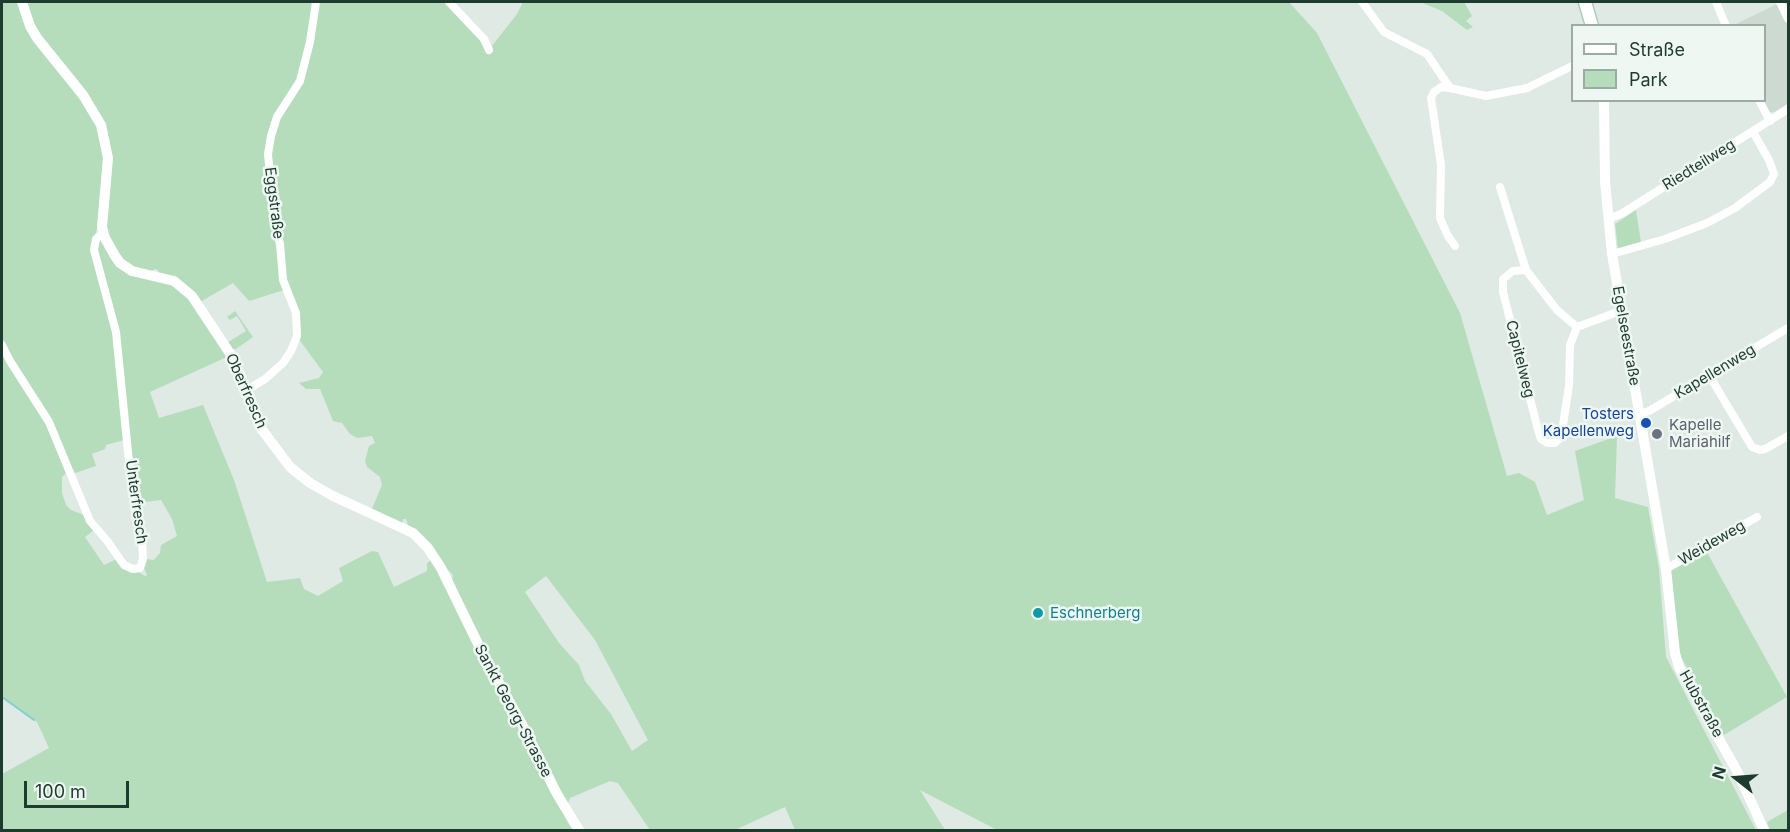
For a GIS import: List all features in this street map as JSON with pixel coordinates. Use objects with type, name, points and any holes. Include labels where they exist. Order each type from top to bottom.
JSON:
[{"type":"main road","points":[[1585,2],[1591,24]]},
{"type":"street","points":[[22,2],[30,26],[37,38],[83,95],[101,125],[108,158],[102,214],[103,232]]},
{"type":"street","name":"Eggstraße","points":[[247,390],[265,379],[283,363],[297,336],[296,313],[284,280],[280,244],[273,220],[268,154],[277,117],[300,81],[310,42],[316,2]]},
{"type":"street","points":[[449,2],[484,39],[489,50]]},
{"type":"street","points":[[1362,2],[1384,32],[1427,54],[1450,88]]},
{"type":"street","points":[[1716,2],[1725,24]]},
{"type":"street","points":[[1780,2],[1788,19]]},
{"type":"street","points":[[1455,246],[1440,218],[1440,158],[1431,98],[1434,92],[1441,87],[1486,96],[1527,88],[1571,66]]},
{"type":"street","name":"Egelseestraße","points":[[1605,102],[1608,219],[1612,254],[1666,569]]},
{"type":"street","points":[[1760,102],[1770,121]]},
{"type":"street","name":"Riedteilweg","points":[[1608,219],[1621,214],[1788,109]]},
{"type":"street","points":[[1612,254],[1665,239],[1707,223],[1735,208],[1770,182],[1774,174],[1772,165],[1753,132]]},
{"type":"street","points":[[1500,187],[1526,270],[1557,310],[1577,327],[1620,311]]},
{"type":"street","name":"Oberfresch","points":[[103,232],[115,256],[126,267],[137,273],[161,276],[174,281],[192,296],[231,355],[260,427],[290,467],[306,481],[333,496],[418,537],[435,558],[451,590]]},
{"type":"street","name":"Unterfresch","points":[[2,345],[49,422],[90,521],[124,565],[140,568],[143,559],[142,542],[128,452],[116,332],[94,250],[96,240],[103,232]]},
{"type":"street","name":"Capitelweg","points":[[1526,270],[1508,273],[1503,279],[1503,292],[1538,430],[1541,439],[1547,443],[1555,443],[1560,438],[1569,386],[1570,345],[1577,327]]},
{"type":"street","name":"Kapellenweg","points":[[1640,414],[1649,411],[1788,328]]},
{"type":"street","points":[[1709,375],[1752,447],[1765,449],[1788,436]]},
{"type":"street","name":"Weideweg","points":[[1666,569],[1757,517]]},
{"type":"street","name":"Hubstraße","points":[[1666,569],[1675,653],[1679,667],[1738,773],[1764,831]]},
{"type":"street","name":"Sankt Georg-Strasse","points":[[451,590],[557,794],[579,831]]},
{"type":"shaded area","points":[[1779,3],[1788,24],[1788,103],[1774,112],[1769,112],[1762,102],[1766,102],[1766,24],[1736,24]]},
{"type":"green space","points":[[2,2],[20,2],[28,27],[94,116],[104,144],[98,226],[92,244],[111,314],[124,440],[106,445],[105,449],[92,454],[96,466],[72,474],[62,447],[5,350],[2,338]]},
{"type":"green space","points":[[25,2],[315,2],[298,79],[276,116],[271,163],[275,127],[303,82],[318,2],[447,2],[473,30],[488,51],[517,14],[523,2],[1289,2],[1317,33],[1460,313],[1507,476],[1519,473],[1535,482],[1547,515],[1584,500],[1575,451],[1617,436],[1615,498],[1648,507],[1659,569],[1666,657],[1756,830],[997,830],[920,790],[945,830],[795,830],[785,807],[735,830],[650,830],[618,783],[610,781],[570,798],[567,805],[472,629],[452,581],[453,575],[409,528],[406,519],[403,519],[402,526],[371,511],[382,485],[380,477],[367,467],[365,461],[369,446],[375,443],[372,436],[357,438],[350,434],[342,423],[333,421],[320,389],[306,389],[299,383],[319,378],[323,372],[298,338],[300,330],[284,290],[249,301],[233,283],[200,302],[158,270],[154,269],[151,272],[128,265],[107,237],[106,135],[39,36]],"holes":[[[546,576],[595,640],[648,740],[632,751],[611,714],[585,681],[579,665],[559,643],[525,592]]]},
{"type":"green space","points":[[1420,2],[1464,2],[1472,16],[1466,21],[1473,27],[1467,30],[1442,11]]},
{"type":"green space","points":[[1636,210],[1641,243],[1618,249],[1615,224]]},
{"type":"green space","points":[[101,240],[113,258],[184,290],[229,356],[150,392],[159,418],[203,405],[234,480],[267,582],[300,578],[304,589],[318,596],[343,581],[339,568],[372,551],[378,552],[394,587],[427,571],[427,563],[433,559],[522,729],[569,825],[574,830],[2,830],[2,774],[49,748],[37,722],[2,697],[2,351],[36,403],[68,471],[62,477],[62,493],[66,505],[71,510],[84,515],[95,529],[85,537],[104,565],[117,559],[145,576],[147,575],[144,568],[145,559],[154,560],[160,553],[161,545],[177,536],[172,519],[161,500],[137,503],[123,382],[96,255],[97,242]]},
{"type":"green space","points":[[235,311],[253,337],[236,349],[232,349],[228,342],[246,331],[237,316],[230,320],[227,317]]},
{"type":"green space","points":[[1704,547],[1787,697],[1724,735],[1680,655],[1670,566]]},
{"type":"green space","points":[[1788,810],[1788,830],[1770,830],[1767,822]]},
{"type":"waterway","points":[[2,697],[34,720]]},
{"type":"place","name":"Tosters Kapellenweg","points":[[1646,423]]},
{"type":"place","name":"Kapelle Mariahilf","points":[[1657,434]]},
{"type":"place","name":"Eschnerberg","points":[[1038,613]]}]
